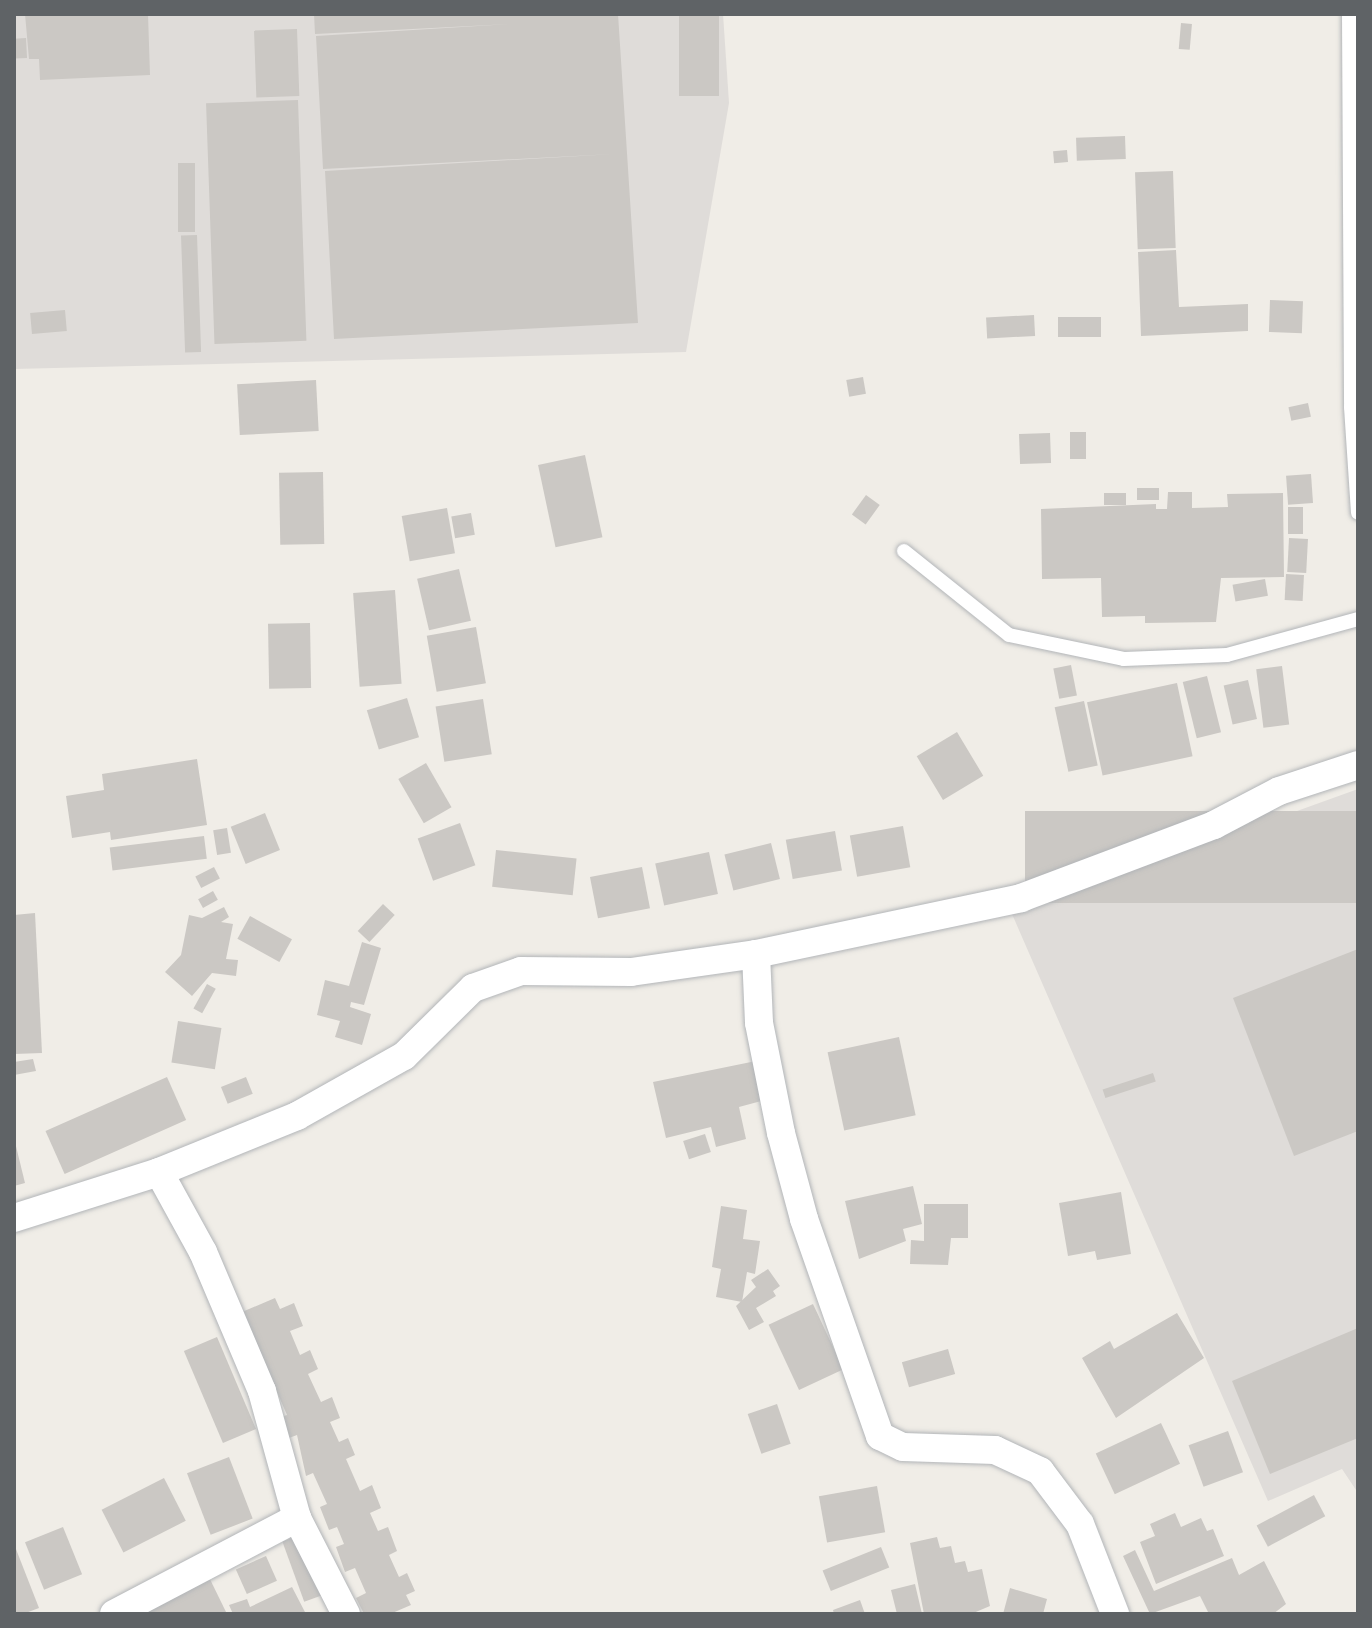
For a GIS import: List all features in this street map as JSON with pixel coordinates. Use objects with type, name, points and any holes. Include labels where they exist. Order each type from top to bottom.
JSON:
[{"type":"street","points":[[14,1218],[159,1172],[297,1116],[361,1083],[404,1056],[473,988],[521,971],[631,972],[756,954],[1021,898],[1214,825],[1279,791],[1358,765]]},
{"type":"street","points":[[756,954],[759,1023],[785,1148],[804,1219],[880,1436],[903,1447],[995,1450],[1040,1471],[1080,1524],[1115,1614]]},
{"type":"street","points":[[159,1172],[203,1252],[262,1391],[297,1518],[346,1614]]},
{"type":"street","points":[[114,1614],[297,1518]]},
{"type":"lane","points":[[1349,14],[1351,407],[1358,513]]},
{"type":"lane","points":[[904,551],[1009,635],[1124,659],[1227,655],[1358,619]]},
{"type":"shaded area","points":[[14,14],[723,14],[729,103],[686,352],[14,369]]},
{"type":"shaded area","points":[[1358,789],[1358,1493],[1342,1469],[1268,1501],[1012,914]]},
{"type":"building","points":[[25,14],[148,14],[150,75],[40,80],[39,59],[29,59]]},
{"type":"building","points":[[314,14],[618,14],[638,323],[334,339],[325,171],[614,154],[323,169],[316,36],[512,24],[315,34]]},
{"type":"building","points":[[679,14],[719,14],[719,96],[679,96]]},
{"type":"building","points":[[1181,23],[1192,24],[1190,50],[1179,49]]},
{"type":"building","points":[[297,29],[299,96],[256,97],[254,31]]},
{"type":"building","points":[[26,38],[27,58],[15,59],[14,39]]},
{"type":"building","points":[[298,100],[306,341],[214,344],[206,103]]},
{"type":"building","points":[[1125,136],[1126,159],[1077,161],[1076,138]]},
{"type":"building","points":[[1067,150],[1068,162],[1054,163],[1053,151]]},
{"type":"building","points":[[178,163],[195,163],[195,232],[178,232]]},
{"type":"building","points":[[1173,171],[1176,248],[1138,249],[1135,172]]},
{"type":"building","points":[[197,235],[201,352],[185,352],[181,236]]},
{"type":"building","points":[[1176,250],[1179,307],[1248,304],[1248,331],[1141,336],[1138,252]]},
{"type":"building","points":[[1270,300],[1303,301],[1302,333],[1269,332]]},
{"type":"building","points":[[65,310],[67,331],[32,334],[30,313]]},
{"type":"building","points":[[1034,315],[1035,336],[987,338],[986,318]]},
{"type":"building","points":[[1058,317],[1101,317],[1101,337],[1058,337]]},
{"type":"building","points":[[863,377],[866,394],[849,397],[846,380]]},
{"type":"building","points":[[316,380],[319,431],[240,435],[237,384]]},
{"type":"building","points":[[1308,403],[1311,417],[1291,421],[1288,407]]},
{"type":"building","points":[[1070,432],[1086,432],[1086,459],[1070,459]]},
{"type":"building","points":[[1050,433],[1051,463],[1020,464],[1019,434]]},
{"type":"building","points":[[585,455],[602,537],[556,547],[538,465]]},
{"type":"building","points":[[323,472],[324,544],[280,545],[279,473]]},
{"type":"building","points":[[1311,474],[1313,503],[1288,505],[1286,476]]},
{"type":"building","points":[[1137,488],[1159,488],[1159,500],[1137,500]]},
{"type":"building","points":[[1168,492],[1192,492],[1192,508],[1228,507],[1227,494],[1283,493],[1284,577],[1221,578],[1216,622],[1145,623],[1145,616],[1102,617],[1101,578],[1042,579],[1041,509],[1156,504],[1156,509],[1167,509]]},
{"type":"building","points":[[1104,493],[1126,493],[1126,505],[1104,505]]},
{"type":"building","points":[[866,495],[880,505],[866,524],[852,514]]},
{"type":"building","points":[[1288,507],[1303,507],[1303,534],[1288,534]]},
{"type":"building","points":[[447,508],[455,553],[410,561],[402,516]]},
{"type":"building","points":[[471,513],[475,535],[455,538],[451,516]]},
{"type":"building","points":[[1289,538],[1308,539],[1306,573],[1287,572]]},
{"type":"building","points":[[459,569],[471,621],[429,630],[417,579]]},
{"type":"building","points":[[1286,574],[1304,575],[1303,601],[1285,600]]},
{"type":"building","points":[[1265,579],[1268,596],[1235,601],[1233,585]]},
{"type":"building","points":[[395,590],[402,684],[360,687],[353,593]]},
{"type":"building","points":[[310,623],[311,688],[269,689],[268,624]]},
{"type":"building","points":[[476,627],[486,683],[437,692],[427,636]]},
{"type":"building","points":[[1071,665],[1077,695],[1059,699],[1053,668]]},
{"type":"building","points":[[1282,666],[1289,725],[1263,728],[1256,669]]},
{"type":"building","points":[[1207,676],[1221,732],[1197,738],[1183,682]]},
{"type":"building","points":[[1248,680],[1257,719],[1233,725],[1224,686]]},
{"type":"building","points":[[1177,683],[1193,756],[1103,775],[1087,702]]},
{"type":"building","points":[[407,698],[419,737],[379,749],[367,710]]},
{"type":"building","points":[[483,699],[492,754],[444,762],[436,707]]},
{"type":"building","points":[[1084,701],[1098,766],[1068,772],[1055,707]]},
{"type":"building","points":[[957,732],[983,776],[943,800],[917,756]]},
{"type":"building","points":[[197,759],[207,825],[111,840],[110,832],[72,838],[66,796],[104,790],[102,774]]},
{"type":"building","points":[[426,763],[452,807],[424,823],[398,779]]},
{"type":"building","points":[[1025,811],[1358,811],[1358,903],[1025,903]]},
{"type":"building","points":[[265,813],[280,850],[246,864],[231,827]]},
{"type":"building","points":[[460,823],[475,865],[433,881],[418,838]]},
{"type":"building","points":[[903,826],[910,867],[857,877],[850,835]]},
{"type":"building","points":[[227,828],[231,853],[217,855],[213,830]]},
{"type":"building","points":[[835,831],[842,870],[793,879],[786,840]]},
{"type":"building","points":[[204,836],[207,859],[113,870],[110,848]]},
{"type":"building","points":[[771,843],[780,879],[733,891],[724,855]]},
{"type":"building","points":[[496,850],[577,858],[573,895],[492,887]]},
{"type":"building","points":[[709,852],[718,894],[664,905],[655,863]]},
{"type":"building","points":[[214,867],[220,879],[201,888],[195,877]]},
{"type":"building","points":[[642,867],[650,908],[598,918],[590,877]]},
{"type":"building","points":[[213,891],[218,900],[203,908],[198,899]]},
{"type":"building","points":[[383,904],[395,915],[369,942],[358,931]]},
{"type":"building","points":[[224,907],[229,917],[221,922],[233,924],[226,959],[238,960],[236,976],[212,973],[192,996],[165,972],[181,955],[189,915],[202,918]]},
{"type":"building","points":[[35,913],[42,1053],[14,1054],[14,915]]},
{"type":"building","points":[[250,916],[292,939],[279,962],[237,939]]},
{"type":"building","points":[[362,942],[381,948],[364,1005],[351,1002],[350,1007],[371,1014],[362,1045],[335,1037],[340,1021],[317,1015],[325,980],[349,986]]},
{"type":"building","points":[[1358,949],[1358,1131],[1294,1156],[1233,998]]},
{"type":"building","points":[[207,984],[216,989],[202,1013],[193,1008]]},
{"type":"building","points":[[178,1021],[221,1028],[215,1069],[171,1062]]},
{"type":"building","points":[[899,1037],[916,1115],[844,1130],[828,1052]]},
{"type":"building","points":[[33,1059],[36,1071],[14,1075],[14,1062]]},
{"type":"building","points":[[756,1061],[765,1100],[739,1107],[746,1139],[716,1147],[711,1127],[666,1138],[653,1082]]},
{"type":"building","points":[[1153,1073],[1156,1082],[1105,1098],[1103,1089]]},
{"type":"building","points":[[167,1077],[186,1120],[65,1174],[45,1131]]},
{"type":"building","points":[[246,1077],[253,1094],[228,1104],[221,1087]]},
{"type":"building","points":[[705,1134],[711,1152],[689,1159],[683,1141]]},
{"type":"building","points":[[14,1138],[25,1183],[14,1186]]},
{"type":"building","points":[[913,1186],[922,1224],[903,1229],[906,1241],[859,1259],[845,1201]]},
{"type":"building","points":[[1121,1192],[1131,1254],[1097,1260],[1095,1251],[1068,1256],[1059,1203]]},
{"type":"building","points":[[924,1204],[968,1204],[968,1238],[951,1238],[948,1265],[910,1264],[911,1240],[924,1241]]},
{"type":"building","points":[[721,1206],[747,1210],[743,1239],[760,1241],[755,1274],[747,1272],[742,1302],[716,1297],[721,1269],[712,1267]]},
{"type":"building","points":[[768,1269],[780,1286],[773,1291],[776,1296],[756,1308],[764,1322],[749,1330],[736,1306],[756,1287],[751,1280]]},
{"type":"building","points":[[275,1298],[280,1309],[294,1303],[303,1326],[290,1331],[300,1355],[310,1350],[318,1369],[308,1374],[321,1402],[332,1397],[340,1418],[330,1422],[339,1442],[348,1438],[355,1455],[346,1459],[360,1491],[372,1485],[381,1508],[370,1513],[378,1531],[388,1527],[397,1551],[389,1555],[399,1577],[407,1573],[415,1591],[406,1595],[411,1605],[390,1614],[364,1614],[356,1598],[366,1593],[355,1568],[345,1572],[336,1547],[344,1544],[337,1527],[329,1530],[320,1507],[327,1504],[313,1473],[306,1476],[297,1435],[289,1438],[281,1417],[287,1415],[242,1312]]},
{"type":"building","points":[[813,1304],[843,1369],[799,1390],[769,1325]]},
{"type":"building","points":[[1177,1313],[1204,1358],[1116,1418],[1082,1358],[1110,1341],[1114,1349]]},
{"type":"building","points":[[1358,1328],[1358,1438],[1270,1474],[1232,1381]]},
{"type":"building","points":[[217,1337],[256,1429],[223,1443],[184,1351]]},
{"type":"building","points":[[948,1349],[955,1374],[909,1387],[902,1362]]},
{"type":"building","points":[[777,1404],[791,1444],[761,1454],[748,1414]]},
{"type":"building","points":[[1161,1423],[1180,1464],[1115,1494],[1096,1453]]},
{"type":"building","points":[[1228,1431],[1243,1472],[1204,1487],[1189,1445]]},
{"type":"building","points":[[229,1457],[253,1519],[211,1535],[187,1473]]},
{"type":"building","points":[[164,1478],[186,1521],[123,1553],[102,1510]]},
{"type":"building","points":[[877,1486],[885,1532],[827,1543],[819,1496]]},
{"type":"building","points":[[1314,1495],[1325,1516],[1268,1547],[1257,1526]]},
{"type":"building","points":[[1175,1513],[1181,1527],[1201,1518],[1207,1531],[1213,1529],[1224,1556],[1156,1584],[1140,1542],[1155,1536],[1150,1524]]},
{"type":"building","points":[[63,1527],[82,1574],[44,1590],[25,1542]]},
{"type":"building","points":[[303,1534],[325,1594],[304,1602],[282,1542]]},
{"type":"building","points":[[937,1537],[940,1548],[951,1546],[955,1563],[965,1561],[968,1572],[982,1569],[990,1606],[971,1614],[924,1614],[910,1543]]},
{"type":"building","points":[[14,1544],[39,1608],[23,1614],[14,1614]]},
{"type":"building","points":[[881,1547],[889,1567],[831,1591],[823,1571]]},
{"type":"building","points":[[1135,1550],[1154,1591],[1232,1558],[1239,1575],[1264,1561],[1286,1604],[1273,1614],[1209,1614],[1200,1596],[1150,1614],[1123,1556]]},
{"type":"building","points":[[266,1556],[277,1581],[247,1594],[236,1569]]},
{"type":"building","points":[[205,1569],[227,1614],[149,1614],[142,1601]]},
{"type":"building","points":[[915,1584],[922,1614],[897,1614],[891,1590]]},
{"type":"building","points":[[292,1587],[306,1614],[233,1614],[229,1605],[247,1599],[250,1607]]},
{"type":"building","points":[[1010,1588],[1047,1599],[1043,1614],[1003,1614]]},
{"type":"building","points":[[860,1600],[865,1614],[834,1614],[833,1610]]}]
